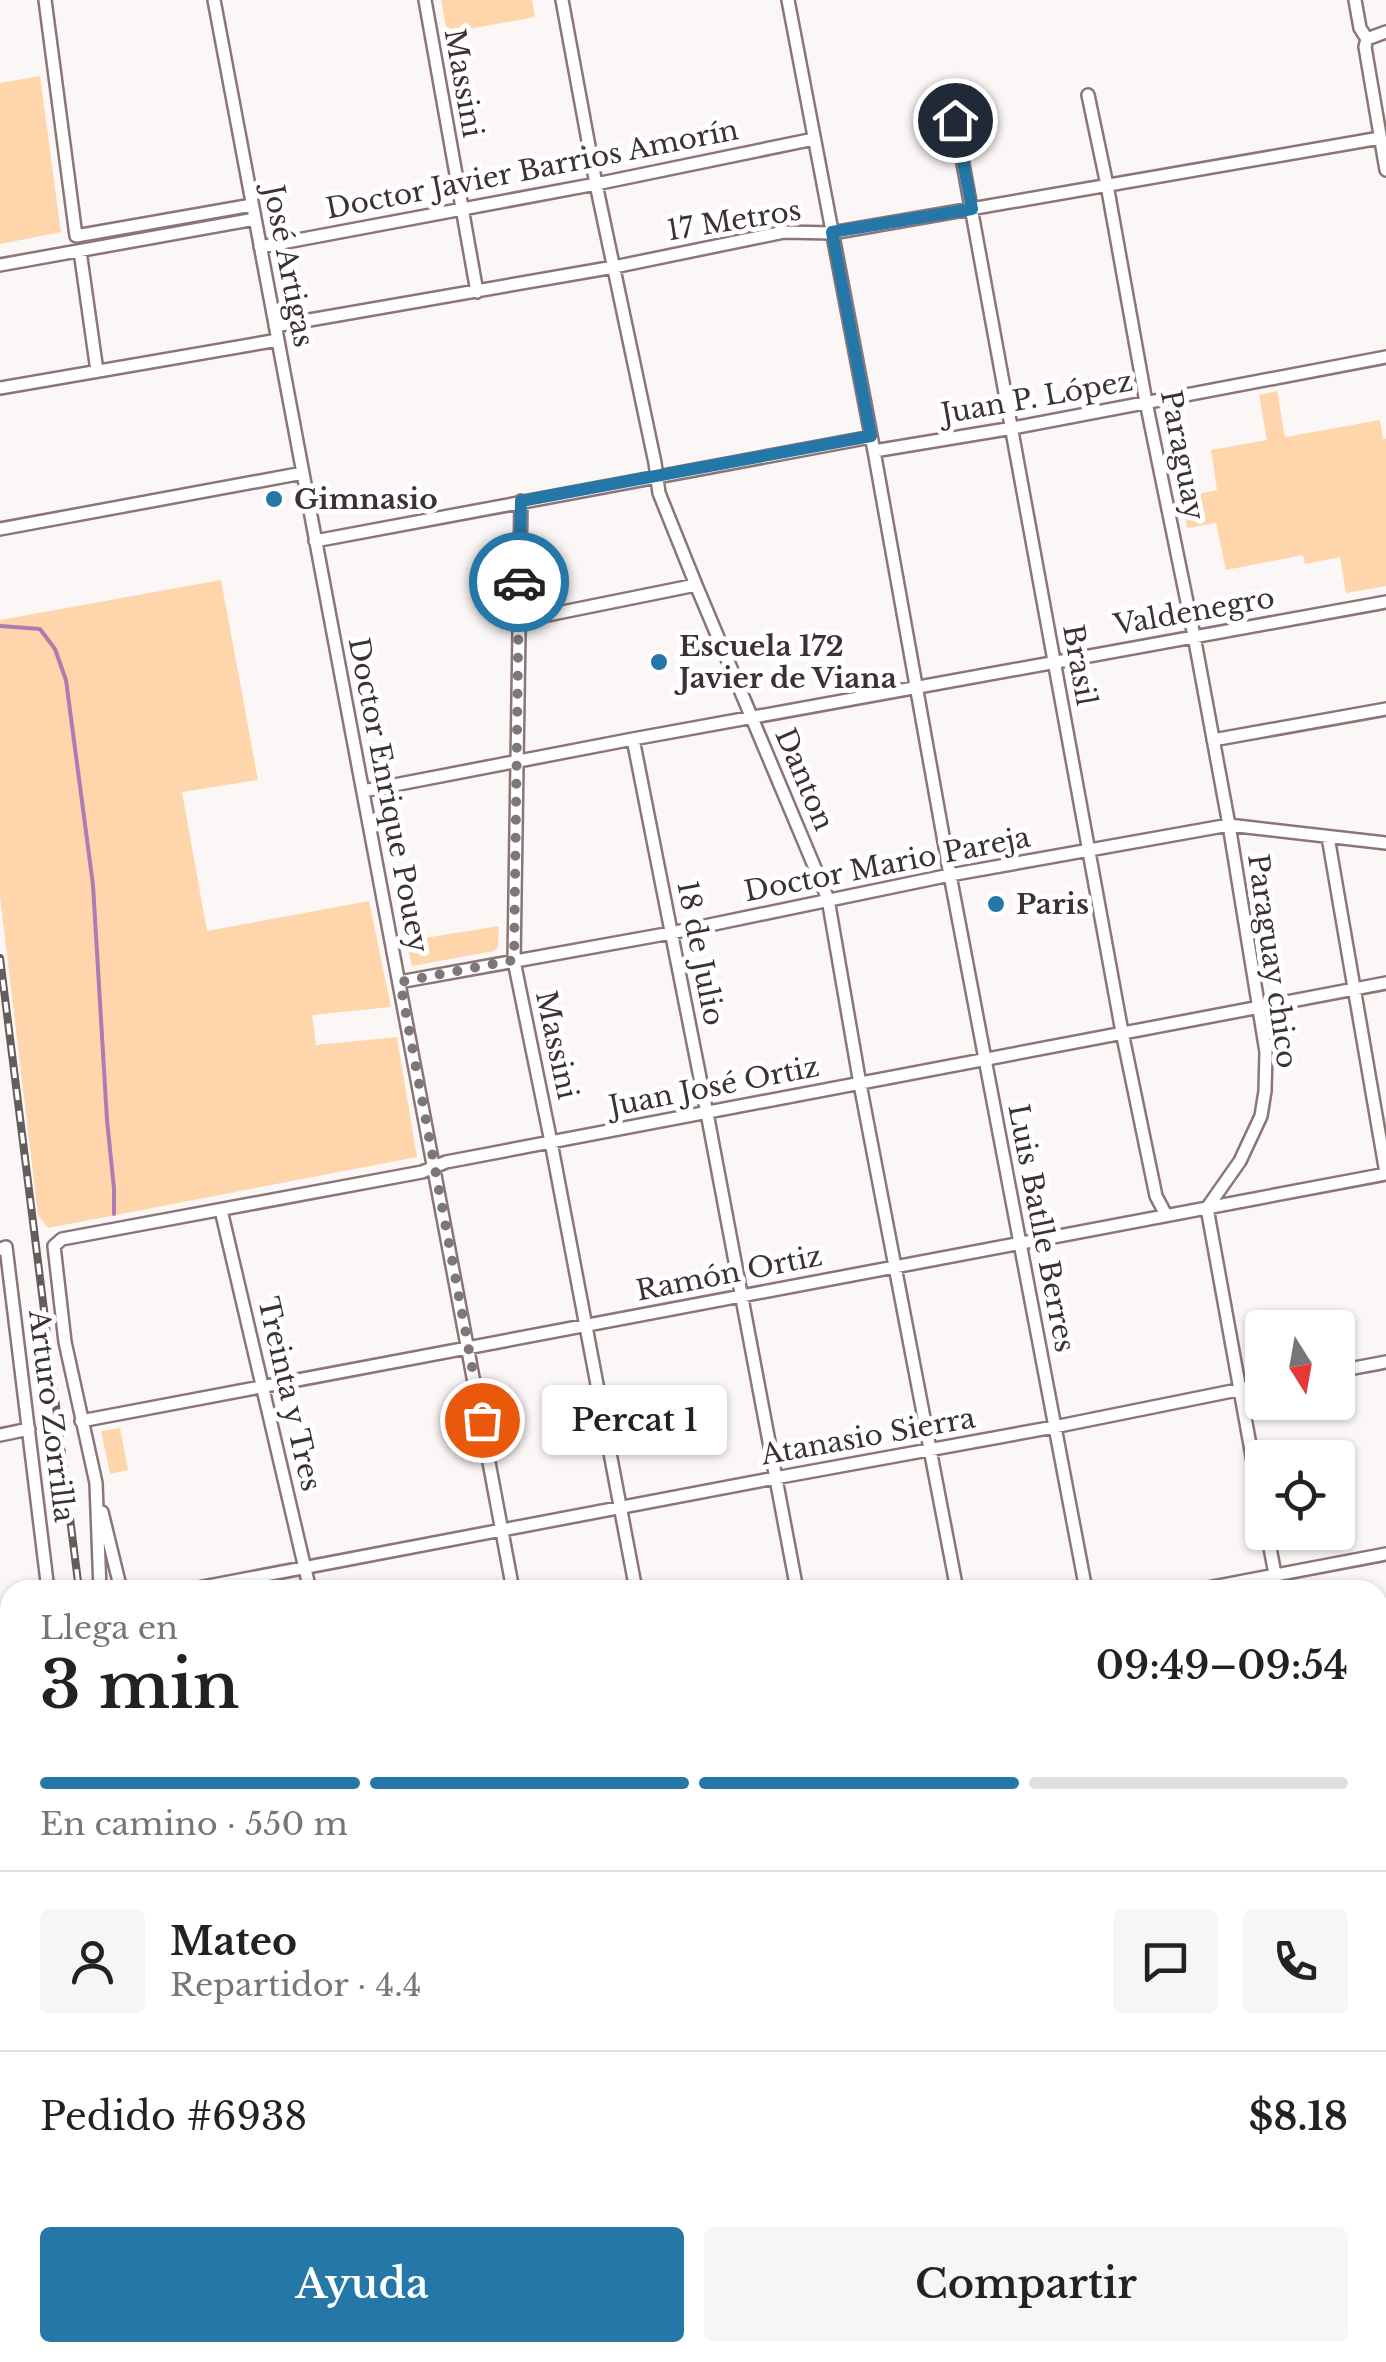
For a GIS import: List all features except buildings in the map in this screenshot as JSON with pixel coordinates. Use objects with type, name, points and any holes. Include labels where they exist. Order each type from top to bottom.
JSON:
[{"type":"street","points":[[45,0],[76,236],[252,204]]},
{"type":"street","name":"José Artigas","points":[[214,0],[315,541]]},
{"type":"street","name":"Massini","points":[[424,0],[478,292]]},
{"type":"street","name":"Danton","points":[[562,0],[659,493],[828,899],[955,1580]]},
{"type":"street","name":"Luis Batlle Berres","points":[[788,0],[1084,1580]]},
{"type":"street","points":[[1355,0],[1366,38],[1386,170]]},
{"type":"street","points":[[1366,38],[1386,32]]},
{"type":"street","name":"Paraguay","points":[[1088,95],[1229,825]]},
{"type":"street","name":"Brasil","points":[[955,120],[1122,1032],[1156,1196],[1166,1215]]},
{"type":"street","name":"17 Metros","points":[[275,326],[614,268],[784,232],[832,232],[1380,138]]},
{"type":"street","name":"Doctor Javier Barrios Amorín","points":[[260,247],[814,139]]},
{"type":"street","points":[[0,265],[255,219]]},
{"type":"street","points":[[80,251],[97,371]]},
{"type":"street","points":[[0,388],[278,340]]},
{"type":"street","name":"Juan P. López","points":[[874,451],[1386,356]]},
{"type":"street","points":[[315,541],[871,436]]},
{"type":"street","points":[[0,529],[303,473]]},
{"type":"street","name":"Massini","points":[[521,501],[514,960],[634,1580]]},
{"type":"street","name":"Doctor Enrique Pouey","points":[[315,541],[511,1580]]},
{"type":"street","points":[[518,621],[696,586]]},
{"type":"street","name":"Valdenegro","points":[[363,792],[1386,602]]},
{"type":"street","points":[[1213,740],[1386,710]]},
{"type":"street","name":"18 de Julio","points":[[633,739],[795,1580]]},
{"type":"street","name":"Doctor Mario Pareja","points":[[400,982],[1229,825],[1386,843]]},
{"type":"street","name":"Paraguay chico","points":[[1206,1208],[1240,1161],[1261,1116],[1265,1091],[1266,1052],[1260,1007],[1229,825]]},
{"type":"street","points":[[1328,837],[1386,1173]]},
{"type":"street","name":"Juan José Ortiz","points":[[82,1421],[65,1342],[54,1246],[62,1239],[1386,983]]},
{"type":"street","name":"Ramón Ortiz","points":[[82,1421],[1386,1173]]},
{"type":"street","points":[[1206,1208],[1249,1440]]},
{"type":"street","name":"Treinta y Tres","points":[[221,1210],[308,1580]]},
{"type":"street","name":"Arturo Zorrilla","points":[[3,1248],[47,1580]]},
{"type":"street","points":[[1355,1368],[1386,1362]]},
{"type":"street","name":"Atanasio Sierra","points":[[241,1580],[1245,1389]]},
{"type":"street","points":[[82,1421],[119,1580]]},
{"type":"street","points":[[0,1435],[29,1429]]},
{"type":"street","points":[[96,1483],[100,1580]]},
{"type":"street","points":[[1270,1550],[1276,1580]]},
{"type":"street","points":[[1245,1580],[1386,1554]]},
{"type":"shaded area","points":[[441,0],[532,0],[535,17],[447,33]]},
{"type":"shaded area","points":[[40,76],[61,232],[0,244],[0,83]]},
{"type":"shaded area","points":[[1277,391],[1285,437],[1380,420],[1386,439],[1386,586],[1346,593],[1340,557],[1305,564],[1303,555],[1226,570],[1216,523],[1187,528],[1182,497],[1217,490],[1211,450],[1267,440],[1259,395]]},
{"type":"shaded area","points":[[221,580],[258,780],[182,792],[207,931],[369,901],[391,1007],[312,1015],[316,1045],[397,1037],[417,1157],[48,1228],[38,1215],[0,896],[0,620]]},
{"type":"shaded area","points":[[499,926],[498,947],[494,951],[412,966],[406,941]]},
{"type":"shaded area","points":[[120,1428],[128,1470],[110,1474],[101,1431]]},
{"type":"waterway","points":[[0,626],[40,629],[55,649],[66,680],[93,885],[114,1214]]},
{"type":"railway","points":[[0,958],[78,1580]]},
{"type":"way so far","points":[[482,1420],[400,982],[514,960],[519,582]]},
{"type":"place","name":"Gimnasio","points":[[274,499]]},
{"type":"place","name":"Escuela 172 Javier de Viana","points":[[659,662]]},
{"type":"place","name":"Paris","points":[[996,904]]},
{"type":"place","name":"Percat 1","points":[[482,1420]]},
{"type":"route","points":[[519,582],[521,501],[871,436],[832,232],[972,209],[955,120]]}]
